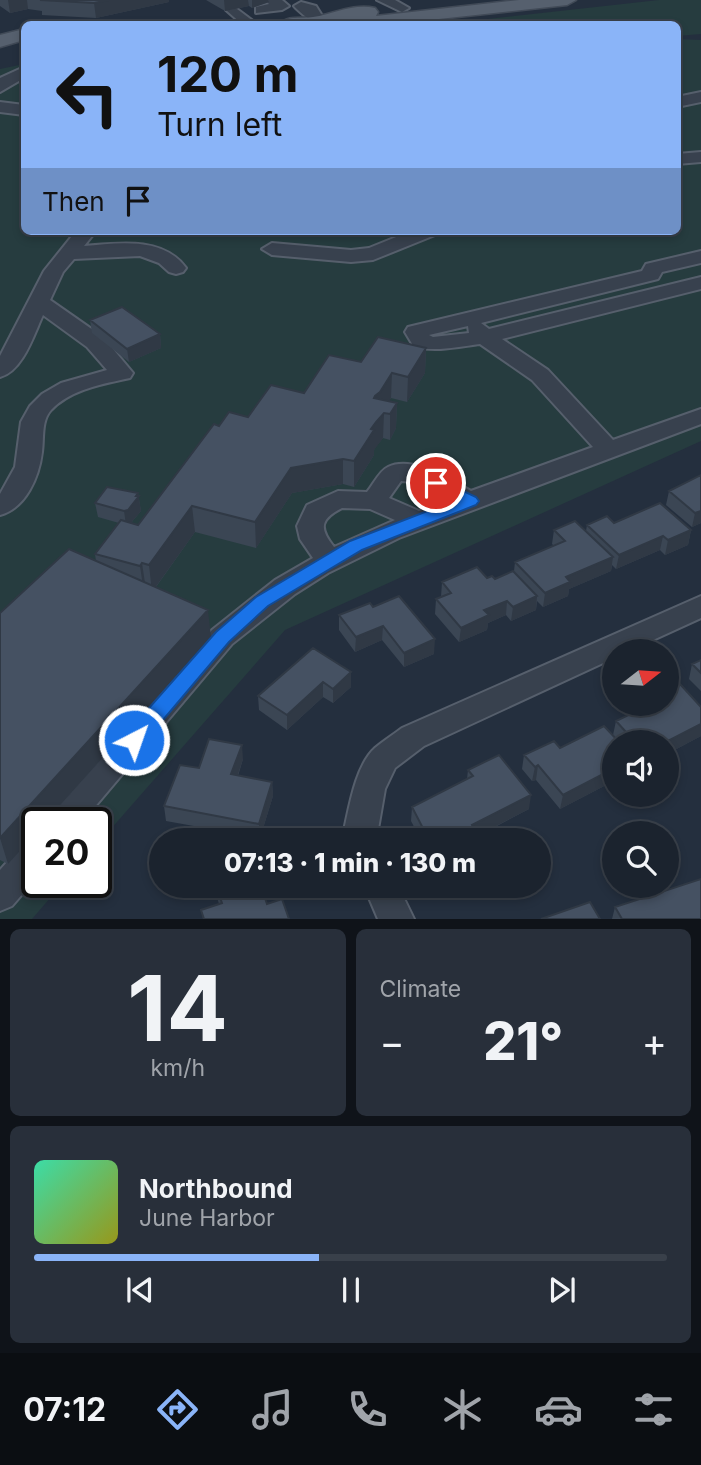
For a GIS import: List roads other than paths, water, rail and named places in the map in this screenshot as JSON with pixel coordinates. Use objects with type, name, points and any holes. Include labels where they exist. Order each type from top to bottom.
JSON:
[{"type":"main road","points":[[321,19],[397,6],[472,0]]},
{"type":"main road","points":[[356,21],[397,6],[567,0]]},
{"type":"main road","points":[[1,37],[21,35]]},
{"type":"main road","points":[[1,37],[21,43]]},
{"type":"street","points":[[261,10],[282,6],[272,0]]},
{"type":"street","points":[[233,10],[246,21]]},
{"type":"street","points":[[0,87],[21,74]]},
{"type":"street","points":[[681,101],[701,97]]},
{"type":"street","points":[[0,107],[21,110]]},
{"type":"street","points":[[681,159],[701,157]]},
{"type":"street","points":[[0,370],[16,350],[54,271],[83,235]]},
{"type":"street","points":[[272,249],[351,256],[373,254],[418,235]]},
{"type":"street","points":[[67,254],[135,249],[155,254],[176,268]]},
{"type":"street","points":[[477,328],[651,275],[653,268],[701,257]]},
{"type":"street","points":[[477,328],[701,283]]},
{"type":"street","points":[[0,507],[8,503],[21,480],[30,454],[31,425],[42,406],[65,390],[92,379],[122,373],[94,342],[39,302]]},
{"type":"street","points":[[477,328],[540,375],[608,449]]},
{"type":"street","points":[[75,807],[222,637],[262,601],[329,560],[417,520],[701,416]]},
{"type":"street","points":[[374,501],[394,473],[419,474],[470,501]]},
{"type":"street","points":[[329,560],[313,539],[310,526],[316,511],[338,499],[374,501],[417,520]]},
{"type":"street","points":[[361,828],[369,789],[384,760],[413,737],[701,606]]},
{"type":"street","points":[[0,895],[21,871]]},
{"type":"street","points":[[387,898],[396,919]]}]
